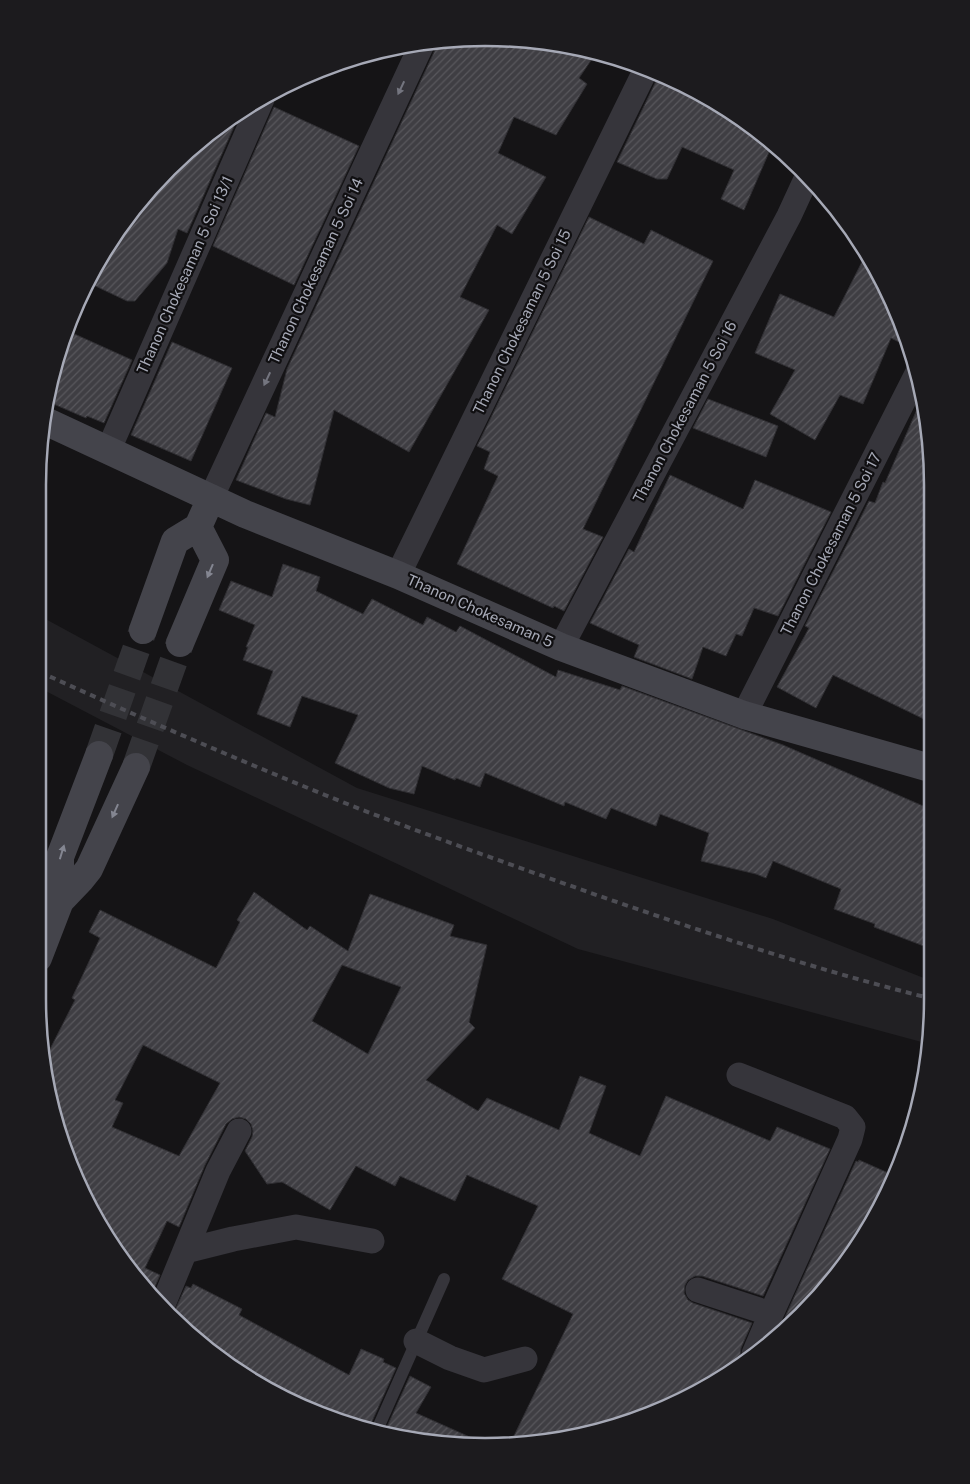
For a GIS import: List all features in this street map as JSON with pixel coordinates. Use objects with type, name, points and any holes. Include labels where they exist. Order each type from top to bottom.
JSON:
[{"type":"street","name":"Thanon Chokesaman 5 Soi 14","points":[[211,498],[418,52]]},
{"type":"street","name":"Thanon Chokesaman 5 Soi 15","points":[[398,575],[643,76]]},
{"type":"street","name":"Thanon Chokesaman 5 Soi 13/1","points":[[108,451],[257,110]]},
{"type":"street","name":"Thanon Chokesaman 5 Soi 16","points":[[561,646],[789,216],[804,184]]},
{"type":"street","name":"Thanon Chokesaman 5 Soi 17","points":[[744,715],[912,384]]},
{"type":"street","name":"Thanon Chokesaman 5","points":[[51,424],[245,514],[398,575],[561,646],[744,715],[924,766]]},
{"type":"street","points":[[143,630],[175,542],[198,528],[211,498]]},
{"type":"street","points":[[180,643],[215,560],[198,528]]},
{"type":"street","points":[[46,914],[60,857],[99,755]]},
{"type":"street","points":[[49,898],[81,879],[89,868],[136,767]]},
{"type":"street","points":[[739,1075],[845,1117],[854,1127],[760,1341]]},
{"type":"street","points":[[165,1299],[218,1171],[239,1131]]},
{"type":"street","points":[[185,1251],[233,1239],[296,1227],[372,1241]]},
{"type":"street","points":[[698,1290],[771,1314]]},
{"type":"street","points":[[416,1341],[450,1358],[484,1370],[525,1359]]},
{"type":"lane","points":[[378,1425],[444,1279]]},
{"type":"shaded area","points":[[46,619],[357,788],[773,919],[924,978],[922,1042],[578,949],[187,765],[46,691]]},
{"type":"building","points":[[456,47],[514,47],[592,59],[579,78],[587,84],[556,135],[514,117],[498,153],[546,177],[512,234],[497,225],[460,297],[489,310],[409,452],[334,410],[310,505],[286,499],[236,480],[266,413],[275,417],[287,369],[435,50]]},
{"type":"building","points":[[656,81],[679,91],[729,120],[769,151],[744,210],[721,199],[734,170],[682,147],[667,179],[657,179],[617,162]]},
{"type":"building","points":[[274,107],[359,146],[294,285],[213,246]]},
{"type":"building","points":[[235,124],[187,233],[178,229],[167,263],[135,301],[127,301],[94,285],[120,241],[155,196],[175,175],[196,155]]},
{"type":"building","points":[[589,217],[644,244],[651,230],[713,261],[583,529],[603,537],[564,611],[554,606],[553,608],[457,564],[498,476],[484,469],[490,452],[477,446]]},
{"type":"building","points":[[862,261],[879,291],[899,342],[891,338],[863,404],[840,395],[815,440],[770,414],[795,370],[755,353],[780,294],[834,317]]},
{"type":"building","points":[[74,334],[132,360],[104,423],[87,416],[86,418],[54,404],[61,371]]},
{"type":"building","points":[[172,342],[232,368],[191,461],[131,435]]},
{"type":"building","points":[[708,399],[778,426],[766,457],[693,428]]},
{"type":"building","points":[[917,410],[923,456],[924,485],[924,719],[833,675],[816,708],[777,687],[809,628],[805,626],[869,501],[875,503],[883,482],[885,483]]},
{"type":"building","points":[[670,475],[743,509],[755,480],[831,512],[778,616],[754,608],[742,636],[736,634],[726,656],[703,647],[692,679],[634,657],[639,645],[590,623],[629,549],[634,552]]},
{"type":"building","points":[[283,564],[320,577],[316,591],[363,614],[372,599],[423,625],[427,617],[456,632],[460,626],[556,677],[558,670],[620,690],[622,686],[783,745],[924,806],[924,946],[874,927],[875,924],[834,909],[841,889],[773,861],[766,878],[701,861],[709,833],[660,814],[656,826],[611,808],[606,819],[565,802],[564,806],[485,773],[480,787],[456,778],[455,780],[422,766],[414,794],[389,788],[335,763],[358,715],[302,696],[290,727],[257,714],[273,671],[243,660],[255,625],[219,610],[231,581],[272,597]]},
{"type":"building","points":[[254,892],[307,930],[310,926],[348,951],[370,894],[454,925],[450,936],[487,945],[469,1022],[475,1028],[426,1080],[478,1111],[487,1098],[559,1130],[580,1076],[606,1086],[589,1133],[640,1156],[666,1096],[770,1141],[777,1127],[830,1149],[763,1296],[702,1276],[695,1276],[688,1280],[685,1285],[684,1293],[688,1300],[693,1303],[752,1323],[741,1348],[740,1356],[679,1393],[626,1414],[599,1423],[571,1429],[513,1437],[573,1314],[502,1279],[538,1206],[467,1175],[455,1201],[400,1176],[395,1186],[356,1166],[330,1210],[282,1182],[267,1184],[245,1151],[252,1137],[251,1124],[246,1119],[239,1117],[232,1119],[226,1124],[205,1165],[179,1227],[167,1221],[145,1268],[160,1275],[155,1287],[120,1243],[91,1193],[61,1113],[49,1050],[75,1000],[72,998],[100,938],[89,932],[100,910],[216,968],[240,922],[237,920]],"holes":[[[342,965],[401,987],[368,1054],[312,1021]],[[143,1045],[220,1083],[179,1156],[112,1127],[123,1103],[115,1100]]]},
{"type":"building","points":[[859,1160],[888,1173],[879,1193],[850,1243],[833,1266],[815,1288],[785,1317],[856,1161],[858,1162]]},
{"type":"building","points":[[193,1284],[242,1309],[239,1315],[349,1375],[361,1349],[384,1359],[383,1362],[396,1368],[371,1423],[291,1393],[241,1364],[218,1347],[175,1309],[186,1286],[191,1288]]},
{"type":"building","points":[[410,1376],[431,1387],[416,1413],[471,1438],[428,1434],[387,1426]]},
{"type":"tunnel","points":[[99,755],[143,630]]},
{"type":"tunnel","points":[[136,767],[180,643]]},
{"type":"railway","points":[[46,675],[279,776],[445,841],[715,935],[843,975],[924,997]]}]
